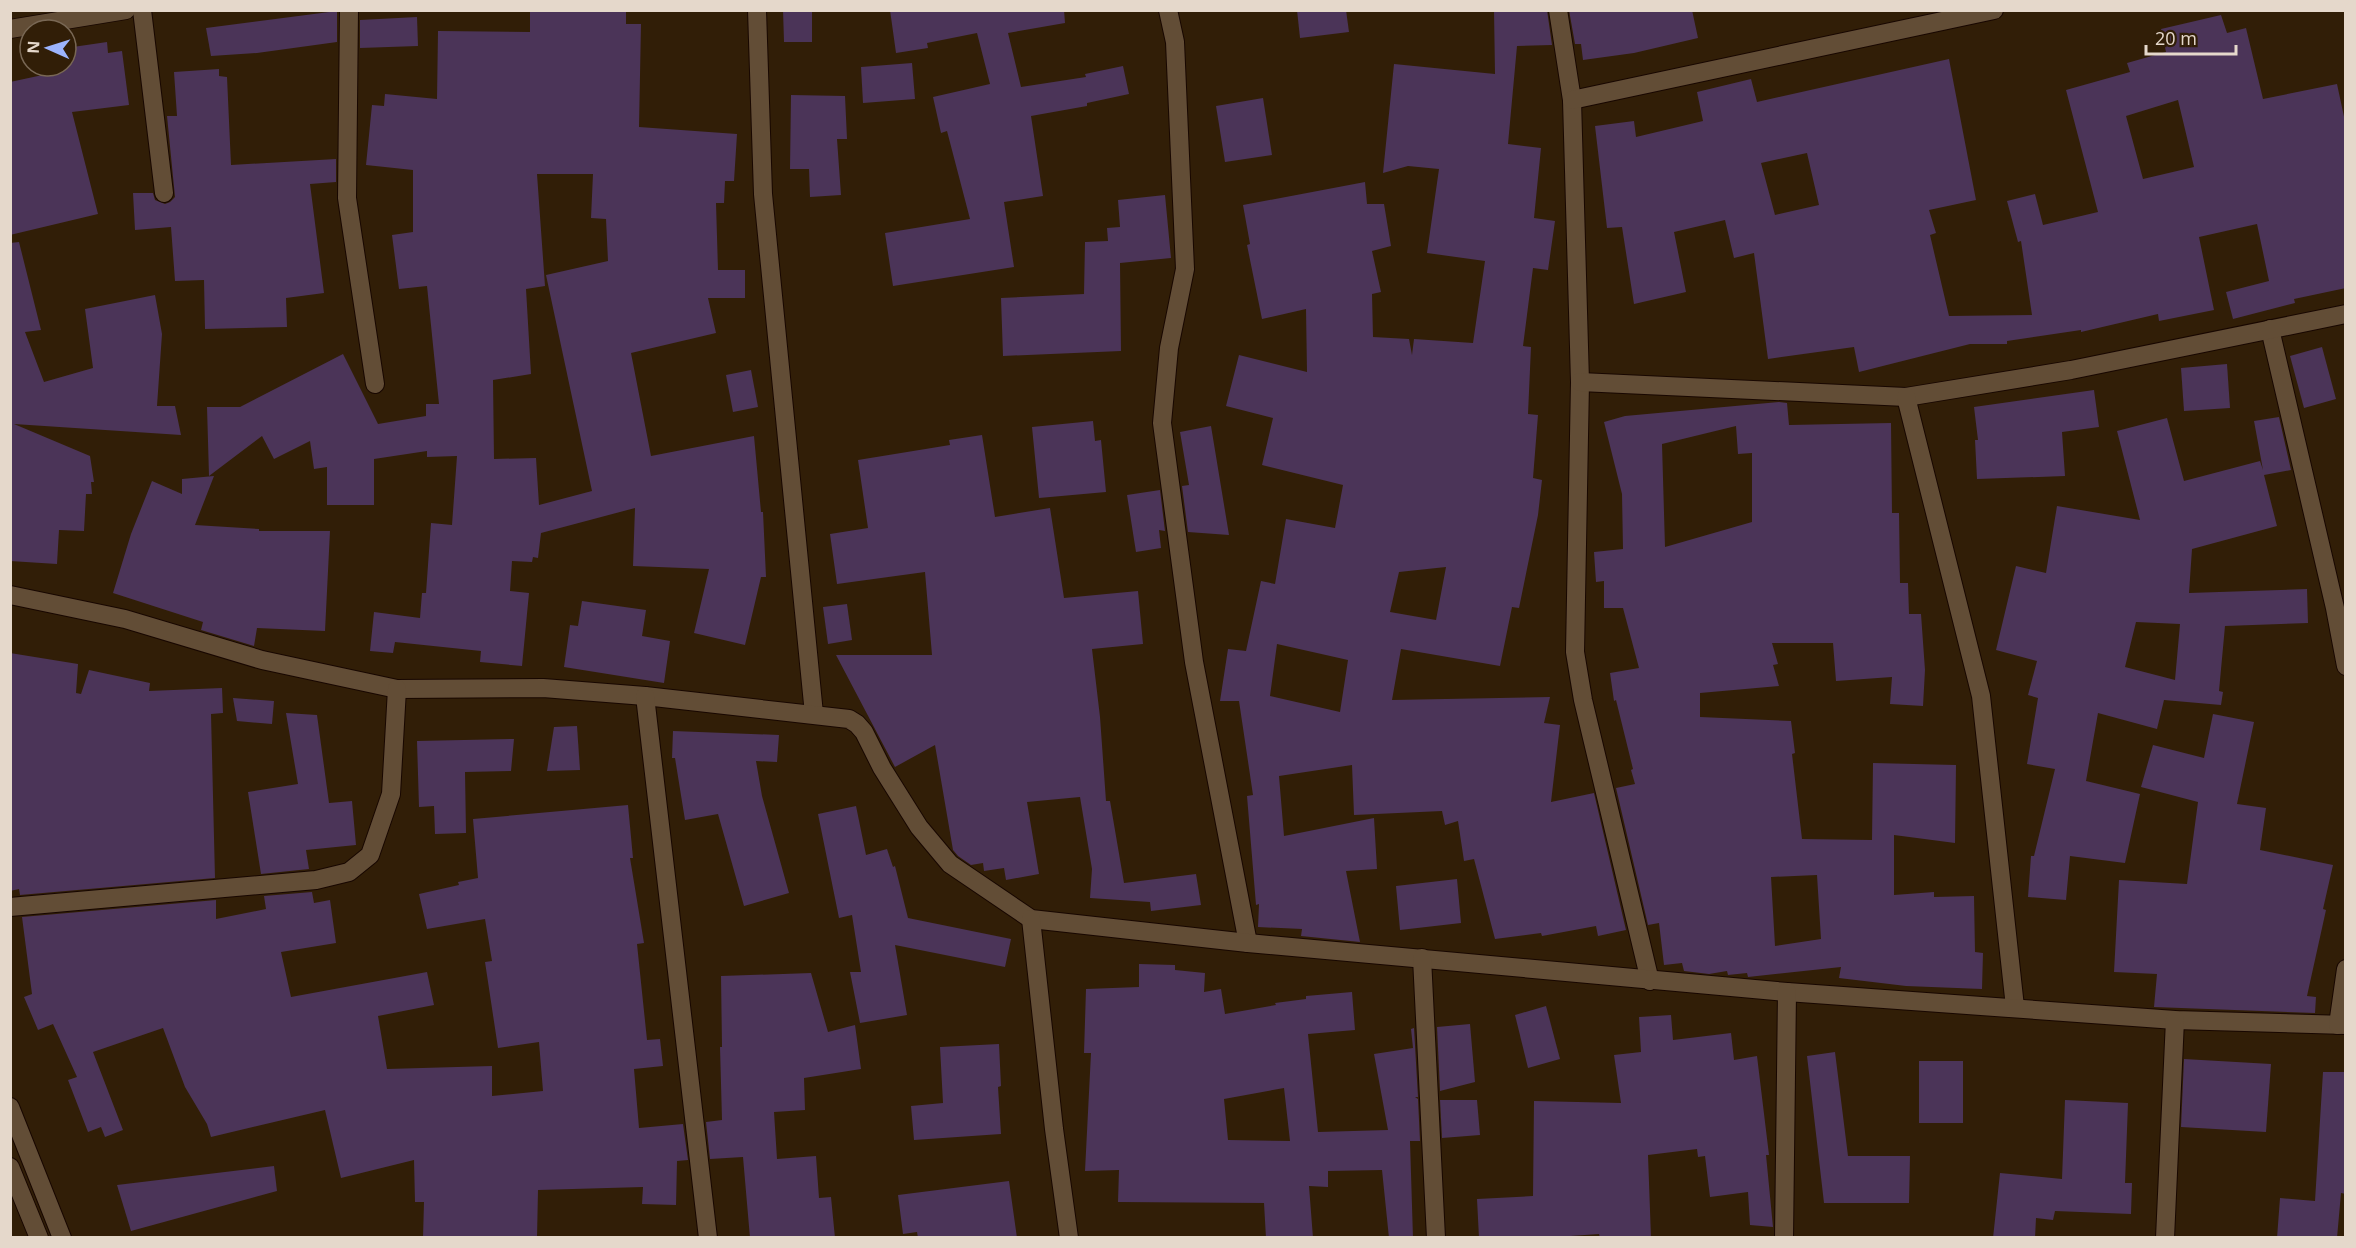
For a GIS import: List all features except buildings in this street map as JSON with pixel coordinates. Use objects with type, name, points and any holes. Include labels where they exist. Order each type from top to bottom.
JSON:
[{"type":"street","points":[[10,29],[126,10]]},
{"type":"street","points":[[141,10],[164,193]]},
{"type":"street","points":[[350,10],[347,198],[375,384]]},
{"type":"street","points":[[757,10],[763,194],[814,714]]},
{"type":"street","points":[[1168,10],[1174,42],[1185,269],[1168,348],[1162,423],[1194,662],[1248,943]]},
{"type":"street","points":[[1558,10],[1572,99],[1580,382],[1575,652],[1583,700],[1650,981]]},
{"type":"street","points":[[1572,99],[1994,10]]},
{"type":"street","points":[[1580,382],[1906,397],[2071,370],[2346,314]]},
{"type":"street","points":[[2270,329],[2335,608],[2346,666]]},
{"type":"street","points":[[1906,397],[1982,696],[2015,1007]]},
{"type":"street","points":[[10,595],[125,619],[262,660],[396,689],[543,688],[645,696],[849,719],[857,724],[919,827],[950,864],[1031,919],[1248,943],[1650,981],[2175,1020],[2342,1025],[2346,969]]},
{"type":"street","points":[[10,907],[316,880],[349,872],[370,855],[390,794],[396,689]]},
{"type":"street","points":[[645,696],[708,1238]]},
{"type":"street","points":[[1031,919],[1054,1129],[1070,1238]]},
{"type":"street","points":[[1422,958],[1436,1238]]},
{"type":"street","points":[[1784,1238],[1787,992]]},
{"type":"street","points":[[2165,1238],[2175,1020]]},
{"type":"street","points":[[10,1107],[62,1238]]},
{"type":"street","points":[[10,1167],[39,1238]]}]
